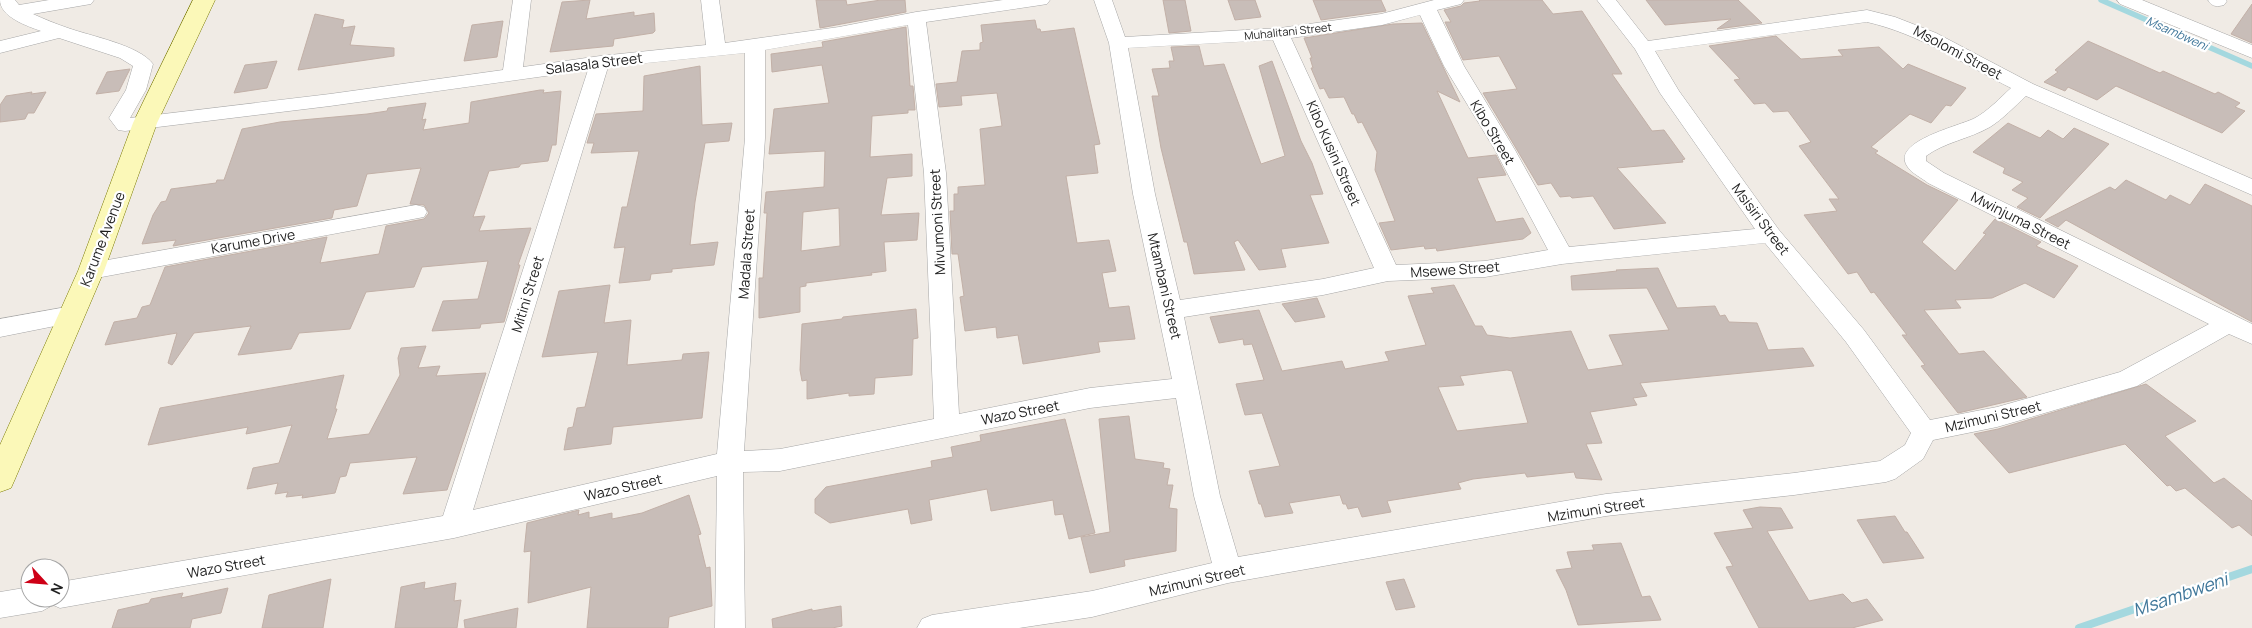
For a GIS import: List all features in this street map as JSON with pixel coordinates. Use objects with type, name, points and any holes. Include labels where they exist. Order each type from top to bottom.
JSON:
[{"type":"main road","name":"Karume Avenue","points":[[0,479],[91,271],[145,123],[204,0]]},
{"type":"street","points":[[9,5],[85,0]]},
{"type":"street","points":[[512,73],[522,0]]},
{"type":"street","points":[[710,0],[716,49]]},
{"type":"street","name":"Salasala Street","points":[[60,32],[128,54],[143,64],[136,90],[119,118],[125,125],[330,100],[512,73],[755,46],[839,33],[916,18],[1041,0]]},
{"type":"street","name":"Mtambani Street","points":[[1104,0],[1118,43],[1144,194],[1187,387],[1208,496],[1228,571]]},
{"type":"street","name":"Muhalitani Street","points":[[1118,43],[1280,34],[1382,20],[1455,0]]},
{"type":"street","name":"Msisiri Street","points":[[1606,0],[1643,47],[1670,93],[1771,235],[1855,336],[1924,432]]},
{"type":"street","points":[[2126,0],[2252,52]]},
{"type":"street","points":[[9,5],[60,32]]},
{"type":"street","name":"Kibo Street","points":[[1426,7],[1454,66],[1505,150],[1562,256]]},
{"type":"street","name":"Msolomi Street","points":[[1643,47],[1867,16],[1891,20],[1918,30],[2024,87],[2252,188]]},
{"type":"street","name":"Mivumoni Street","points":[[916,18],[935,173],[946,427]]},
{"type":"street","points":[[0,47],[60,32]]},
{"type":"street","name":"Kibo Kusini Street","points":[[1280,34],[1388,273]]},
{"type":"street","name":"Madala Street","points":[[730,628],[730,462],[755,138],[755,46]]},
{"type":"street","name":"Mitini Street","points":[[454,526],[600,62]]},
{"type":"street","name":"Mwinjuma Street","points":[[2024,87],[1985,122],[1931,142],[1916,154],[1916,164],[1936,178],[2252,335]]},
{"type":"street","name":"Karume Drive","points":[[91,271],[416,212]]},
{"type":"street","name":"Msewe Street","points":[[1170,310],[1323,287],[1388,273],[1485,269],[1562,256],[1771,235]]},
{"type":"street","points":[[0,328],[72,315]]},
{"type":"street","name":"Mzimuni Street","points":[[932,628],[1092,604],[1228,571],[1606,505],[1886,472],[1914,452],[1924,432],[1998,417],[2128,380],[2228,324]]},
{"type":"street","name":"Wazo Street","points":[[70,593],[454,526],[730,462],[780,460],[1090,398],[1187,387]]},
{"type":"street","points":[[0,605],[20,602]]},
{"type":"building","points":[[590,0],[586,19],[634,12],[634,16],[654,13],[655,31],[653,33],[614,39],[613,46],[550,52],[562,2]]},
{"type":"building","points":[[816,0],[846,0],[847,5],[881,0],[905,0],[906,12],[820,28]]},
{"type":"building","points":[[1163,0],[1185,0],[1191,31],[1169,33]]},
{"type":"building","points":[[1228,0],[1255,0],[1261,17],[1235,20]]},
{"type":"building","points":[[1313,0],[1381,0],[1386,11],[1321,20]]},
{"type":"building","points":[[1479,0],[1542,0],[1553,14],[1582,11],[1622,74],[1612,74],[1652,131],[1664,130],[1685,159],[1682,160],[1683,162],[1617,168],[1666,223],[1614,229],[1593,196],[1560,197],[1551,183],[1538,185],[1483,93],[1517,89],[1499,56],[1463,60],[1445,22],[1451,22],[1444,10]]},
{"type":"building","points":[[1646,0],[1738,0],[1762,23],[1717,29],[1731,19],[1665,25]]},
{"type":"building","points":[[2252,4],[2252,43],[2231,34]]},
{"type":"building","points":[[315,14],[344,20],[342,28],[355,26],[350,45],[394,48],[394,56],[298,70]]},
{"type":"building","points":[[1035,20],[1037,29],[1040,29],[1041,32],[1074,28],[1100,144],[1094,145],[1098,173],[1066,176],[1077,243],[1109,240],[1116,271],[1102,273],[1109,308],[1129,306],[1135,339],[1098,342],[1100,352],[1023,364],[1018,335],[997,338],[996,327],[965,331],[960,297],[964,296],[958,254],[952,254],[950,211],[954,211],[954,194],[958,194],[958,187],[985,185],[980,129],[1002,126],[997,93],[961,96],[962,105],[939,107],[936,84],[957,82],[962,51],[980,50],[980,43],[983,42],[981,25]]},
{"type":"building","points":[[503,21],[497,57],[464,61],[472,25]]},
{"type":"building","points":[[1422,23],[1460,102],[1437,91],[1468,158],[1496,155],[1506,175],[1477,178],[1496,222],[1523,218],[1531,233],[1523,239],[1437,251],[1436,248],[1425,249],[1424,246],[1391,250],[1379,223],[1395,221],[1375,170],[1377,152],[1362,122],[1358,123],[1344,97],[1329,98],[1324,88],[1320,89],[1311,68],[1313,68],[1310,58],[1312,58],[1304,38],[1393,24]]},
{"type":"building","points":[[906,27],[910,86],[913,86],[915,110],[908,110],[908,113],[872,116],[870,157],[912,154],[912,176],[887,178],[881,215],[919,213],[917,240],[884,242],[886,271],[871,273],[872,275],[806,283],[806,286],[800,287],[800,312],[759,318],[759,278],[763,278],[767,213],[764,213],[766,192],[824,187],[825,151],[769,154],[774,109],[829,103],[822,65],[772,72],[771,54],[823,47],[822,42]],"holes":[[[839,208],[840,246],[801,251],[803,212]]]},
{"type":"building","points":[[1776,36],[1801,59],[1843,56],[1838,50],[1879,47],[1903,69],[1908,64],[1966,88],[1951,106],[1946,105],[1931,123],[1910,114],[1871,147],[1878,151],[1875,153],[1927,185],[1958,200],[1922,242],[1955,271],[1986,234],[1983,233],[1995,219],[2041,242],[2036,246],[2078,266],[2054,298],[2025,283],[1992,298],[1955,300],[1961,308],[1924,310],[1959,354],[1984,351],[2027,397],[1958,413],[1921,366],[1925,365],[1902,335],[1907,335],[1874,292],[1871,293],[1857,272],[1848,274],[1804,215],[1837,211],[1829,199],[1839,199],[1799,146],[1811,142],[1788,111],[1773,112],[1765,103],[1754,104],[1734,80],[1740,79],[1709,46]]},
{"type":"building","points":[[2088,41],[2160,73],[2163,71],[2215,94],[2218,92],[2240,103],[2235,107],[2245,111],[2222,133],[2116,86],[2097,100],[2068,87],[2065,91],[2044,82],[2058,72],[2055,70]]},
{"type":"building","points":[[1199,46],[1204,66],[1224,64],[1261,164],[1285,156],[1259,66],[1272,61],[1301,141],[1312,163],[1323,194],[1310,195],[1329,243],[1281,249],[1286,267],[1259,270],[1238,240],[1234,242],[1245,270],[1194,274],[1187,242],[1184,242],[1161,148],[1152,96],[1159,96],[1152,69],[1170,68],[1169,61],[1174,61],[1171,47]]},
{"type":"building","points":[[277,61],[267,88],[234,93],[245,65]]},
{"type":"building","points":[[700,66],[702,125],[732,123],[729,141],[705,143],[695,202],[690,245],[718,242],[714,265],[672,269],[672,272],[651,274],[650,280],[619,283],[625,247],[614,248],[622,207],[627,207],[639,151],[591,153],[594,143],[587,143],[596,114],[643,111],[644,76]]},
{"type":"building","points":[[130,69],[119,91],[96,94],[107,72]]},
{"type":"building","points":[[544,90],[543,93],[561,91],[556,145],[552,145],[548,161],[521,164],[519,167],[489,171],[473,217],[485,216],[479,231],[531,228],[518,265],[520,265],[504,322],[481,324],[480,328],[432,331],[443,301],[478,299],[488,261],[422,267],[414,287],[366,292],[350,329],[299,333],[291,349],[238,355],[251,326],[194,333],[172,365],[168,363],[177,333],[105,345],[114,322],[137,318],[142,307],[150,305],[165,267],[327,237],[320,263],[379,254],[386,226],[424,219],[429,213],[424,205],[410,204],[421,168],[367,174],[357,206],[334,210],[332,218],[173,246],[176,240],[142,244],[153,215],[161,202],[166,201],[171,189],[216,183],[217,180],[224,180],[242,129],[280,122],[367,114],[387,111],[388,108],[426,103],[422,120],[426,119],[423,130],[469,123],[471,102]]},
{"type":"building","points":[[32,92],[31,94],[46,92],[34,113],[28,113],[25,119],[0,122],[0,105],[6,96]]},
{"type":"building","points":[[2008,123],[2040,138],[2048,130],[2063,139],[2074,128],[2109,144],[2040,218],[2017,207],[2028,198],[2012,190],[2023,182],[2003,173],[2005,168],[1973,152]]},
{"type":"building","points":[[2126,180],[2166,200],[2170,195],[2190,205],[2205,184],[2252,206],[2252,322],[2066,220],[2058,227],[2045,220],[2110,187],[2115,190]]},
{"type":"building","points":[[1658,268],[1677,308],[1715,306],[1720,316],[1725,315],[1729,322],[1757,323],[1768,350],[1803,348],[1814,366],[1640,383],[1647,396],[1633,398],[1637,405],[1590,412],[1602,443],[1586,444],[1602,480],[1576,478],[1574,472],[1527,477],[1525,473],[1473,479],[1458,483],[1461,489],[1387,501],[1391,512],[1362,517],[1358,507],[1348,509],[1346,504],[1343,504],[1340,495],[1289,503],[1293,513],[1265,517],[1249,471],[1280,466],[1262,413],[1245,415],[1236,384],[1264,380],[1252,344],[1244,345],[1243,339],[1219,343],[1210,317],[1259,310],[1282,371],[1342,361],[1345,369],[1389,361],[1385,352],[1426,345],[1408,296],[1434,293],[1431,288],[1454,285],[1475,326],[1482,326],[1487,335],[1510,338],[1571,331],[1588,370],[1623,365],[1609,335],[1669,330],[1647,288],[1572,290],[1571,276],[1616,270]],"holes":[[[1512,371],[1528,423],[1457,431],[1438,387],[1464,385],[1460,376]]]},
{"type":"building","points":[[610,285],[604,323],[631,320],[627,365],[682,360],[683,354],[709,352],[702,418],[613,427],[611,444],[564,450],[568,428],[573,427],[577,408],[585,407],[598,352],[542,357],[559,291]]},
{"type":"building","points":[[1317,298],[1325,317],[1295,322],[1282,304]]},
{"type":"building","points":[[916,309],[918,338],[913,339],[912,375],[875,378],[874,394],[849,396],[849,393],[807,399],[807,380],[802,381],[800,370],[802,324],[842,319],[843,317]]},
{"type":"building","points":[[426,346],[418,368],[440,366],[436,376],[486,373],[447,490],[403,494],[417,457],[350,463],[346,476],[340,477],[335,493],[302,498],[303,495],[286,497],[288,492],[275,494],[278,483],[247,489],[253,468],[279,463],[292,425],[246,434],[248,427],[148,445],[160,408],[344,375],[335,409],[337,409],[327,439],[369,434],[400,375],[398,358],[401,348]]},
{"type":"building","points":[[2146,384],[2196,421],[2165,436],[2214,483],[2224,478],[2252,501],[2252,536],[2239,525],[2232,528],[2185,488],[2176,491],[2170,485],[2167,486],[2125,444],[2009,473],[1974,434],[1998,429]]},
{"type":"building","points":[[1129,416],[1135,459],[1164,463],[1163,468],[1170,469],[1167,485],[1173,485],[1169,508],[1177,509],[1176,551],[1124,560],[1125,566],[1090,573],[1081,537],[1110,532],[1099,419]]},
{"type":"building","points":[[1065,419],[1095,533],[1069,539],[1063,514],[1055,515],[1053,500],[991,511],[987,489],[929,500],[932,520],[911,524],[908,509],[830,523],[815,513],[815,499],[826,487],[932,467],[931,461],[953,457],[951,447],[981,441],[980,435]]},
{"type":"building","points":[[689,495],[701,534],[698,535],[706,568],[710,567],[712,606],[669,617],[668,628],[587,628],[591,587],[528,603],[531,551],[524,552],[527,523],[579,510],[578,515],[589,512],[589,518],[612,513],[612,519],[642,513]]},
{"type":"building","points":[[1760,507],[1781,508],[1793,528],[1767,531],[1809,601],[1843,594],[1852,603],[1867,599],[1883,620],[1852,628],[1759,628],[1726,567],[1733,566],[1714,533],[1753,528],[1743,510]]},
{"type":"building","points":[[1895,516],[1924,558],[1883,563],[1857,520]]},
{"type":"building","points":[[1621,543],[1642,597],[1650,596],[1661,620],[1578,625],[1566,590],[1556,570],[1572,568],[1567,552],[1594,550],[1592,545]]},
{"type":"building","points":[[331,579],[323,628],[262,628],[269,595]]},
{"type":"building","points":[[1404,579],[1415,607],[1396,610],[1386,582]]},
{"type":"building","points":[[425,582],[424,589],[456,583],[454,601],[461,600],[457,628],[395,628],[401,587]]},
{"type":"building","points":[[228,588],[221,613],[192,619],[190,628],[112,628],[118,610],[149,603],[151,599],[183,593],[181,598]]},
{"type":"building","points":[[841,606],[842,626],[832,628],[773,628],[772,619],[812,609],[812,611]]},
{"type":"building","points":[[518,608],[516,628],[465,628],[464,620]]},
{"type":"waterway","name":"Msambweni","points":[[2101,0],[2252,66]]},
{"type":"waterway","name":"Msambweni","points":[[2079,628],[2252,569]]}]
